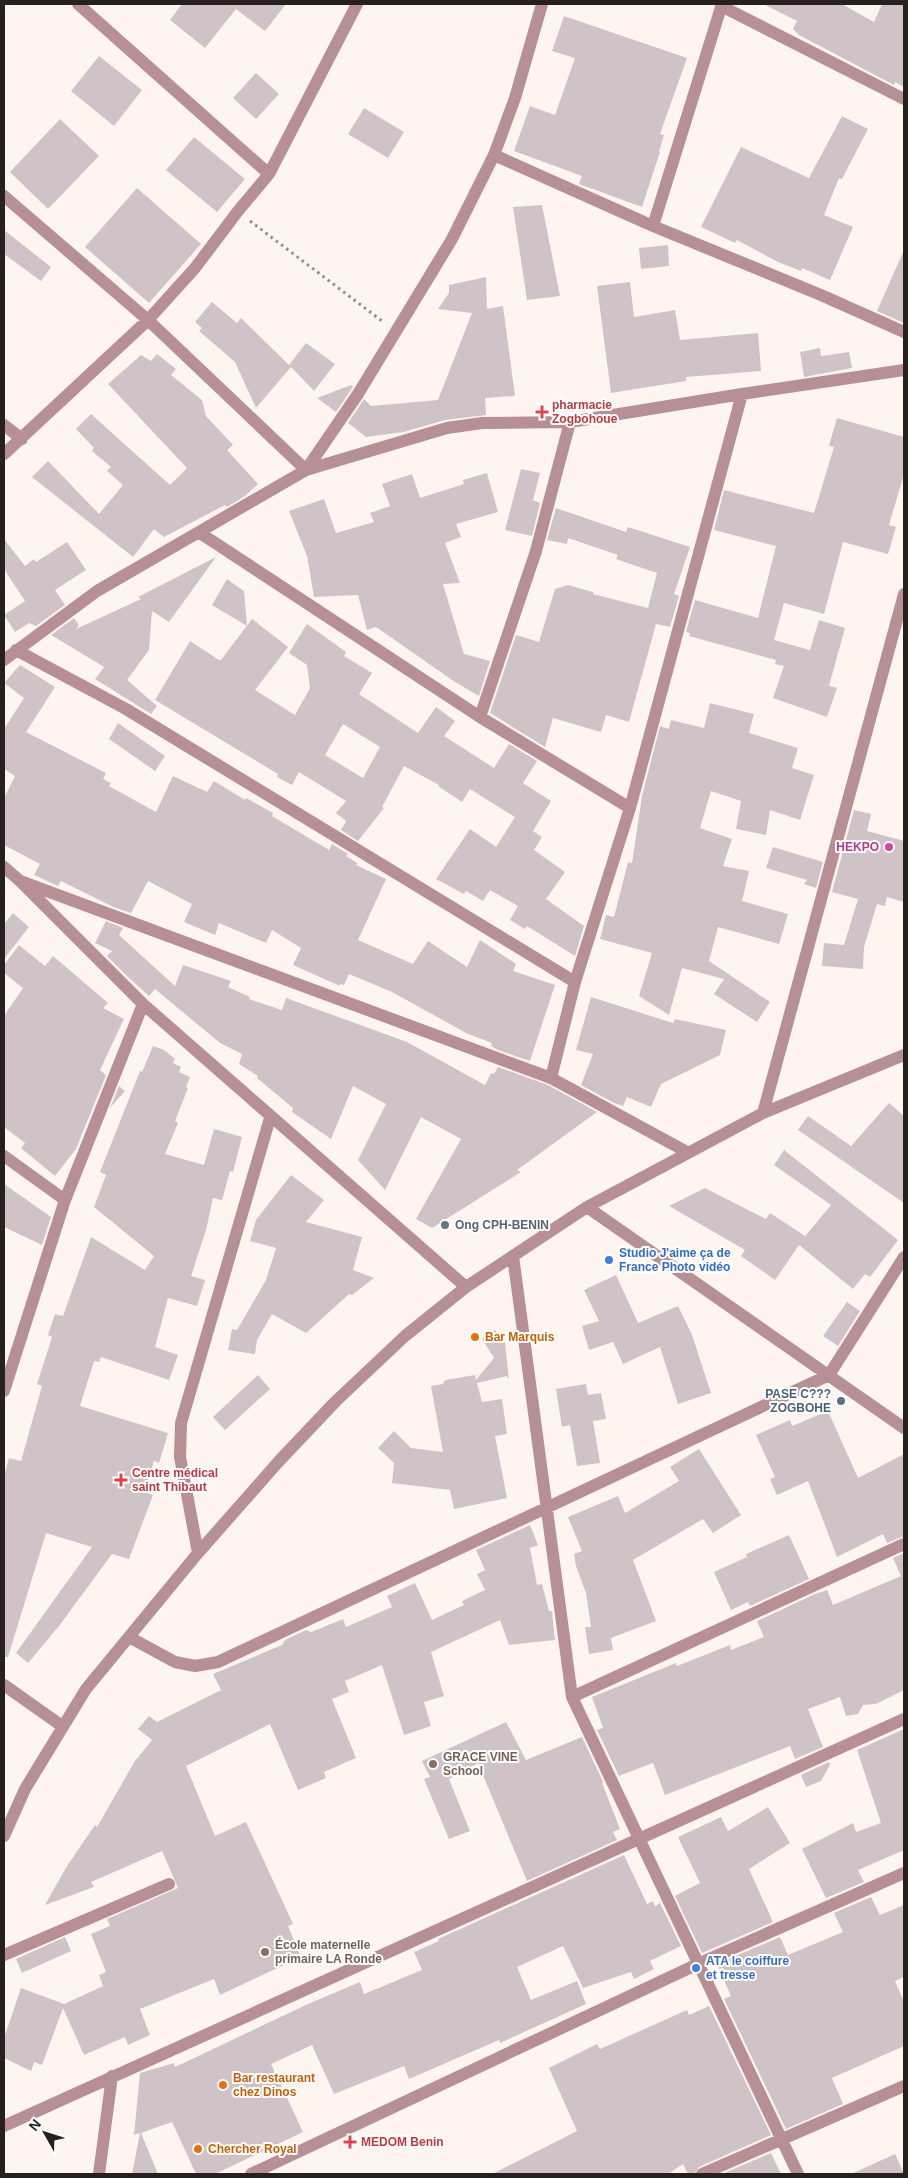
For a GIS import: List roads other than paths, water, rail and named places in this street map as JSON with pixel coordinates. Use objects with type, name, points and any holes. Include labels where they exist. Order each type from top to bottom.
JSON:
[{"type":"street","points":[[78,4],[269,174]]},
{"type":"street","points":[[4,454],[148,320],[195,268],[269,174],[357,4]]},
{"type":"street","points":[[306,470],[358,394],[452,239],[494,155],[515,98],[542,4]]},
{"type":"street","points":[[653,226],[721,5],[904,99]]},
{"type":"street","points":[[494,155],[653,226],[821,295],[904,332]]},
{"type":"street","points":[[4,196],[148,320],[306,470]]},
{"type":"street","points":[[4,660],[97,591],[306,470],[447,428],[482,423],[570,422],[904,370]]},
{"type":"street","points":[[551,1078],[575,982],[630,808],[742,394]]},
{"type":"street","points":[[480,717],[536,551],[570,422]]},
{"type":"street","points":[[4,425],[22,439]]},
{"type":"street","points":[[200,533],[480,717],[630,808]]},
{"type":"street","points":[[763,1112],[904,594]]},
{"type":"street","points":[[16,650],[126,708],[575,982]]},
{"type":"street","points":[[4,867],[143,1004],[270,1118],[466,1287]]},
{"type":"street","points":[[20,881],[551,1078],[687,1152]]},
{"type":"street","points":[[4,1391],[66,1200],[143,1004]]},
{"type":"street","points":[[4,1836],[25,1789],[86,1689],[198,1553],[280,1460],[336,1401],[405,1336],[466,1287],[587,1207],[763,1112],[904,1056]]},
{"type":"street","points":[[198,1553],[180,1457],[181,1423],[270,1118]]},
{"type":"street","points":[[4,1156],[66,1200]]},
{"type":"street","points":[[587,1207],[904,1428]]},
{"type":"street","points":[[513,1256],[572,1697],[783,2138],[798,2174]]},
{"type":"street","points":[[128,1637],[175,1662],[195,1666],[218,1662],[829,1375],[904,1257]]},
{"type":"street","points":[[572,1697],[904,1544]]},
{"type":"street","points":[[4,1685],[62,1726]]},
{"type":"street","points":[[4,2126],[904,1719]]},
{"type":"street","points":[[251,2174],[700,1963],[904,1873]]},
{"type":"street","points":[[4,1955],[169,1884]]},
{"type":"street","points":[[100,2174],[112,2076]]},
{"type":"street","points":[[702,2174],[904,2086]]},
{"type":"place","name":"pharmacie Zogbohoue","points":[[542,412]]},
{"type":"place","name":"HEKPO","points":[[889,847]]},
{"type":"place","name":"Ong CPH-BENIN","points":[[445,1225]]},
{"type":"place","name":"Studio J'aime ça de France Photo vidéo","points":[[609,1260]]},
{"type":"place","name":"Bar Marquis","points":[[475,1337]]},
{"type":"place","name":"PASE C??? ZOGBOHE","points":[[841,1401]]},
{"type":"place","name":"Centre médical saint Thibaut","points":[[121,1480]]},
{"type":"place","name":"GRACE VINE School","points":[[433,1764]]},
{"type":"place","name":"École maternelle primaire LA Ronde","points":[[265,1952]]},
{"type":"place","name":"ATA le coiffure et tresse","points":[[696,1968]]},
{"type":"place","name":"Bar restaurant chez Dinos","points":[[223,2085]]},
{"type":"place","name":"MEDOM Benin","points":[[350,2142]]},
{"type":"place","name":"Chercher Royal","points":[[198,2149]]}]
